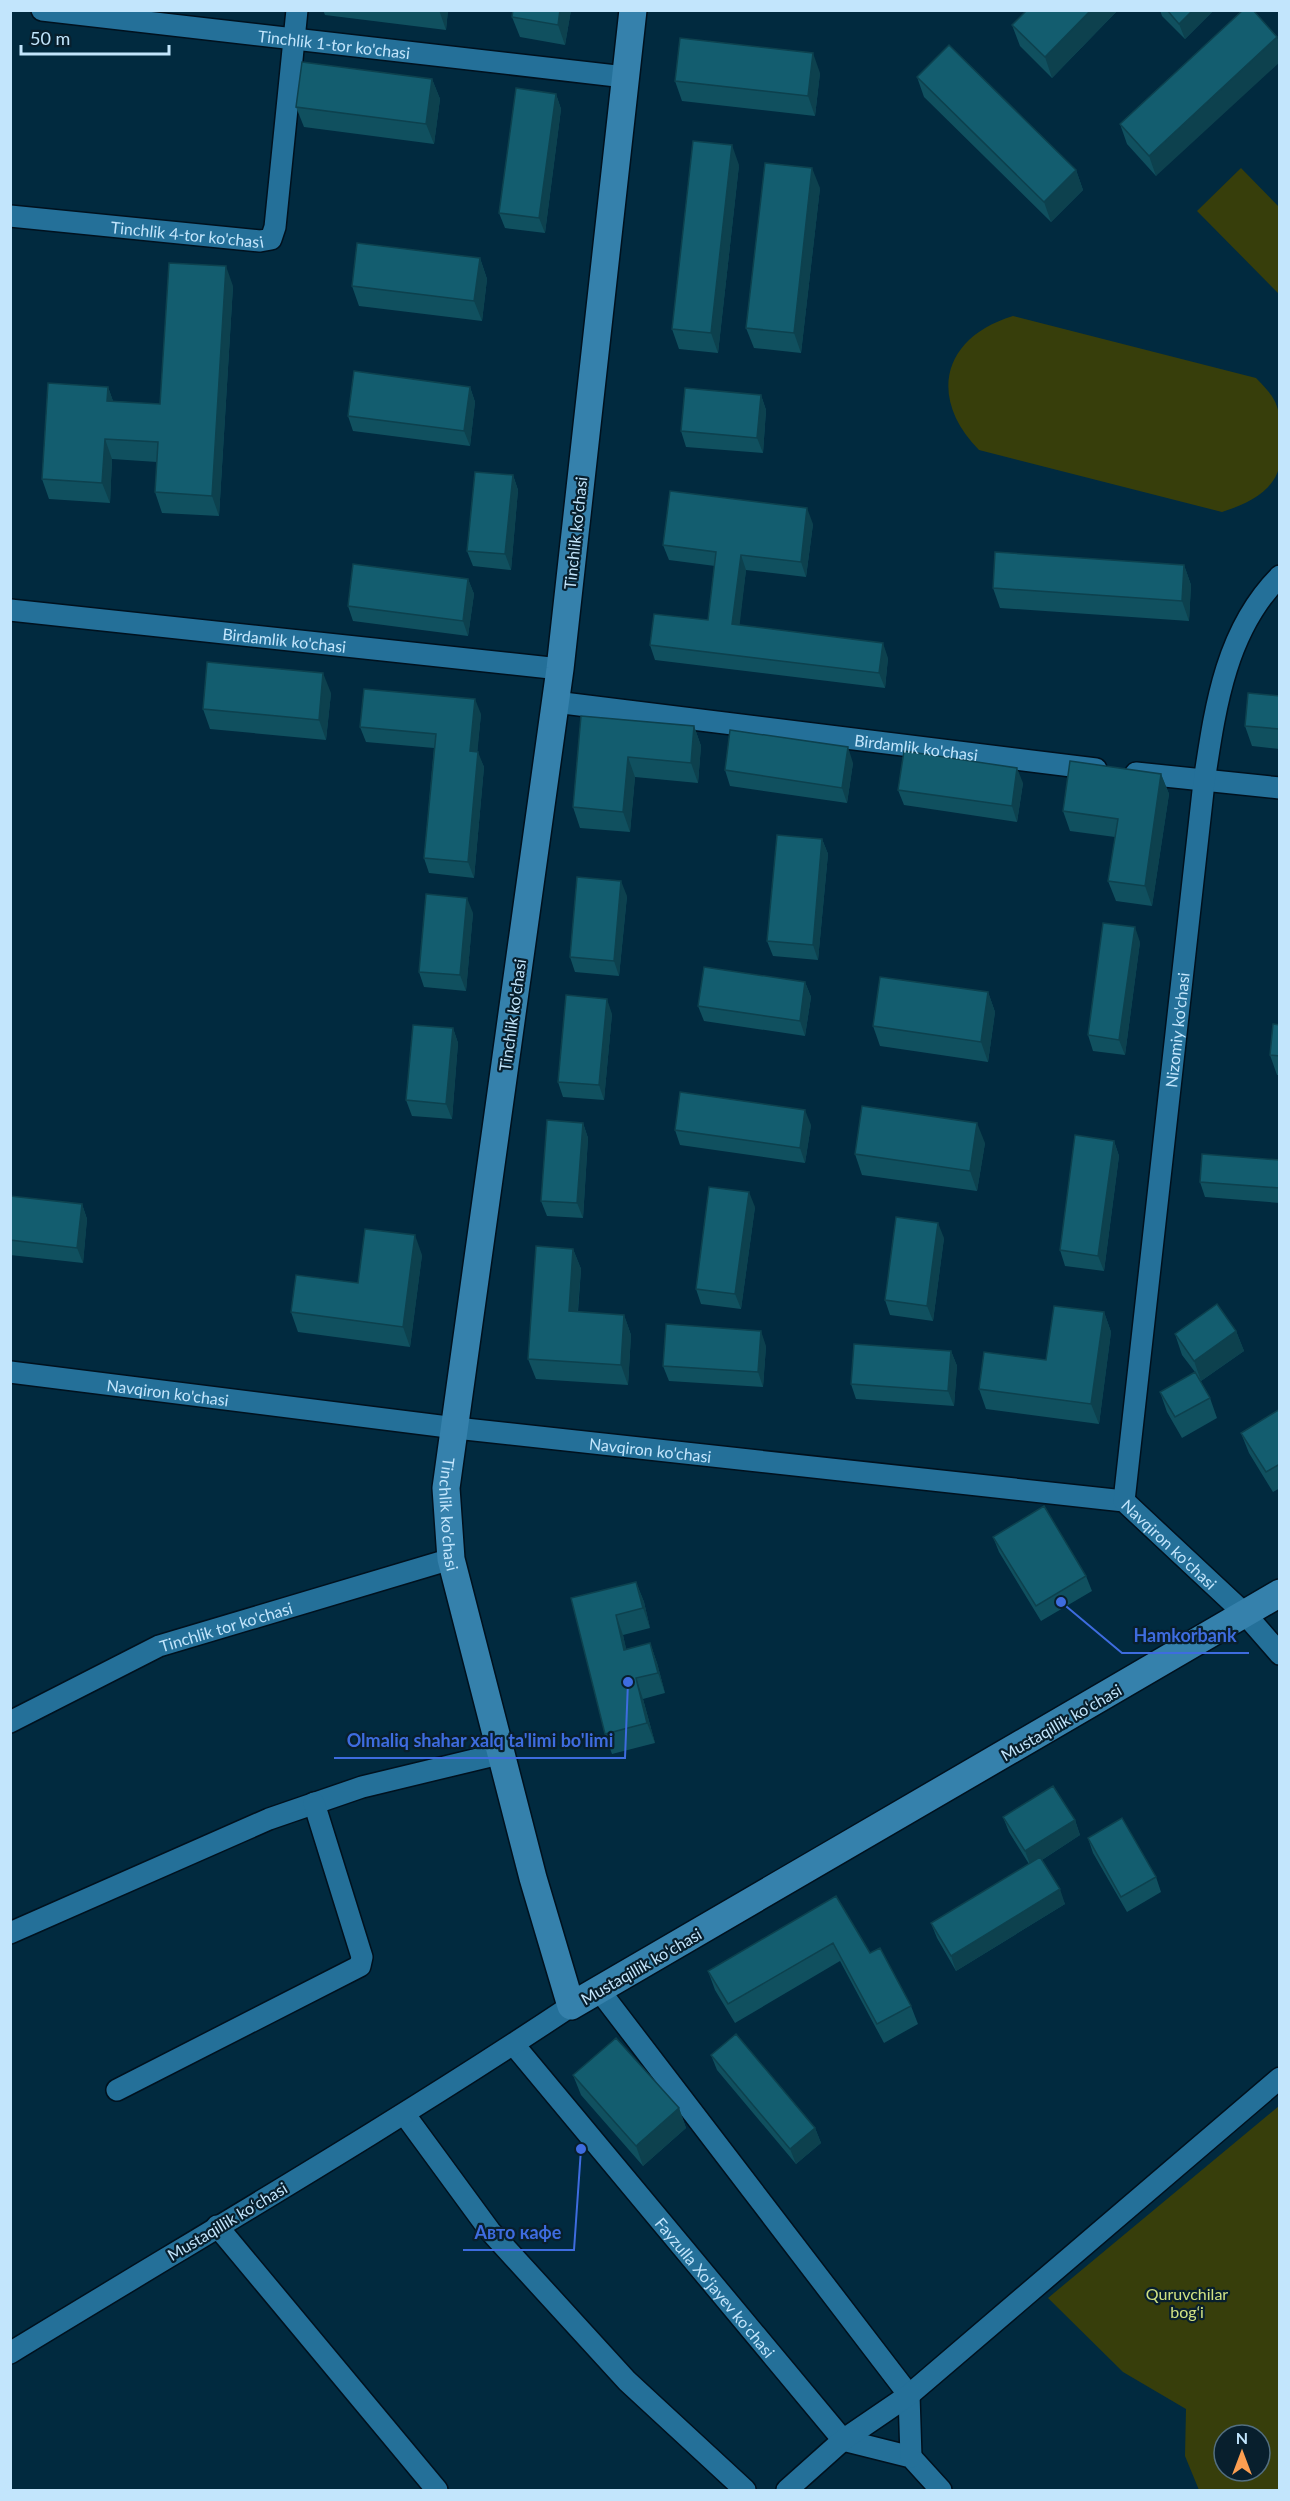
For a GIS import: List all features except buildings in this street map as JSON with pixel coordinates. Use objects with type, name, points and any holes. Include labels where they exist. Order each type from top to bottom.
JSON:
[{"type":"main road","name":"Tinchlik ko'chasi","points":[[571,2006],[533,1878],[451,1559],[446,1488],[560,669],[633,10]]},
{"type":"main road","name":"Mustaqillik koʻchasi","points":[[571,2006],[1246,1615],[1280,1593]]},
{"type":"street","name":"Tinchlik 1-tor ko'chasi","points":[[42,10],[625,77]]},
{"type":"street","points":[[295,40],[297,10]]},
{"type":"street","name":"Tinchlik 4-tor ko'chasi","points":[[10,216],[260,241],[271,239],[275,227],[295,40]]},
{"type":"street","name":"Nizomiy ko'chasi","points":[[1124,1500],[1204,782],[1215,713],[1232,648],[1268,588],[1280,576]]},
{"type":"street","name":"Birdamlik ko'chasi","points":[[10,610],[560,669]]},
{"type":"street","name":"Birdamlik ko'chasi","points":[[555,702],[1204,782],[1280,788]]},
{"type":"street","name":"Navqiron ko'chasi","points":[[10,1372],[456,1428],[1124,1500],[1246,1615],[1280,1654]]},
{"type":"street","name":"Tinchlik tor ko'chasi","points":[[10,1722],[159,1646],[451,1559]]},
{"type":"street","points":[[10,1933],[269,1819],[362,1786],[502,1753]]},
{"type":"street","points":[[117,2090],[360,1966],[362,1957],[314,1803]]},
{"type":"street","points":[[599,1990],[909,2395],[911,2457]]},
{"type":"street","name":"Mustaqillik koʻchasi","points":[[10,2353],[217,2226],[405,2115],[571,2006]]},
{"type":"street","name":"Fayzulla Xo‘jayev ko'chasi","points":[[514,2045],[843,2440]]},
{"type":"street","points":[[787,2490],[843,2440],[909,2395],[1280,2078]]},
{"type":"street","points":[[405,2115],[490,2231],[627,2381],[745,2490]]},
{"type":"street","points":[[217,2226],[437,2490]]},
{"type":"street","points":[[843,2440],[911,2457],[941,2490]]},
{"type":"green space","points":[[1241,168],[1279,207],[1278,293],[1197,211]]},
{"type":"green space","points":[[1013,316],[1256,378],[1274,399],[1277,406],[1281,458],[1275,477],[1256,497],[1222,512],[979,450],[963,430],[953,410],[948,390],[950,371],[958,354],[971,338],[989,326]]},
{"type":"green space","name":"Quruvchilar bogʻi","points":[[1279,2106],[1279,2490],[1199,2490],[1185,2456],[1186,2409],[1123,2372],[1048,2298]]},
{"type":"place","name":"Hamkorbank","points":[[1061,1602]]},
{"type":"place","name":"Olmaliq shahar xalq ta'limi bo'limi","points":[[628,1682]]},
{"type":"place","name":"Авто кафе","points":[[581,2149]]}]
